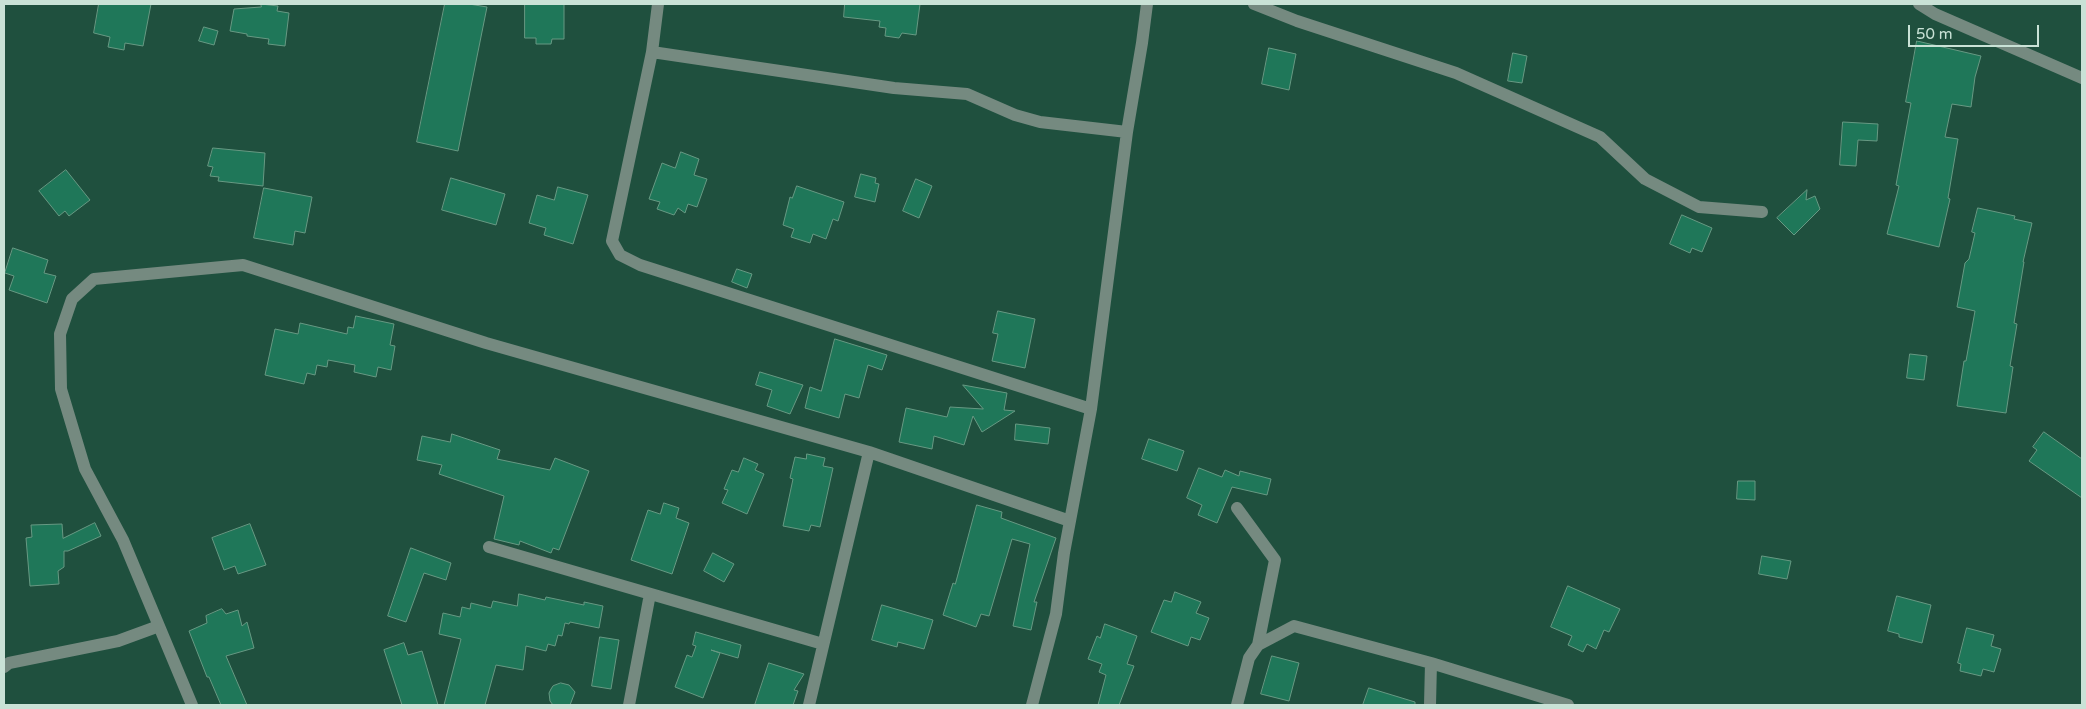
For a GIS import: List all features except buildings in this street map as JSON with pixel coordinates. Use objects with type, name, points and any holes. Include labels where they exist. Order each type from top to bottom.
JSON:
[{"type":"street","points":[[658,4],[652,52],[612,241],[620,255],[640,265],[1091,409]]},
{"type":"street","points":[[1032,705],[1056,614],[1064,552],[1091,409],[1127,132],[1147,4]]},
{"type":"street","points":[[1254,4],[1297,21],[1456,73],[1600,137],[1645,179],[1699,207],[1762,212]]},
{"type":"street","points":[[1919,4],[1935,14],[2082,78]]},
{"type":"street","points":[[652,52],[894,88],[967,94],[1040,122],[1127,132]]},
{"type":"street","points":[[192,705],[123,540],[85,469],[61,389],[60,334],[72,299],[94,279],[243,265],[486,343],[869,452],[1070,521]]},
{"type":"street","points":[[809,705],[869,452]]},
{"type":"street","points":[[1237,508],[1275,560],[1258,645],[1249,658],[1237,705]]},
{"type":"street","points":[[489,547],[823,644]]},
{"type":"street","points":[[629,705],[650,594]]},
{"type":"street","points":[[4,667],[9,663],[118,641],[159,626]]},
{"type":"street","points":[[1258,645],[1294,626],[1431,663],[1568,705]]},
{"type":"street","points":[[1430,705],[1431,663]]}]
